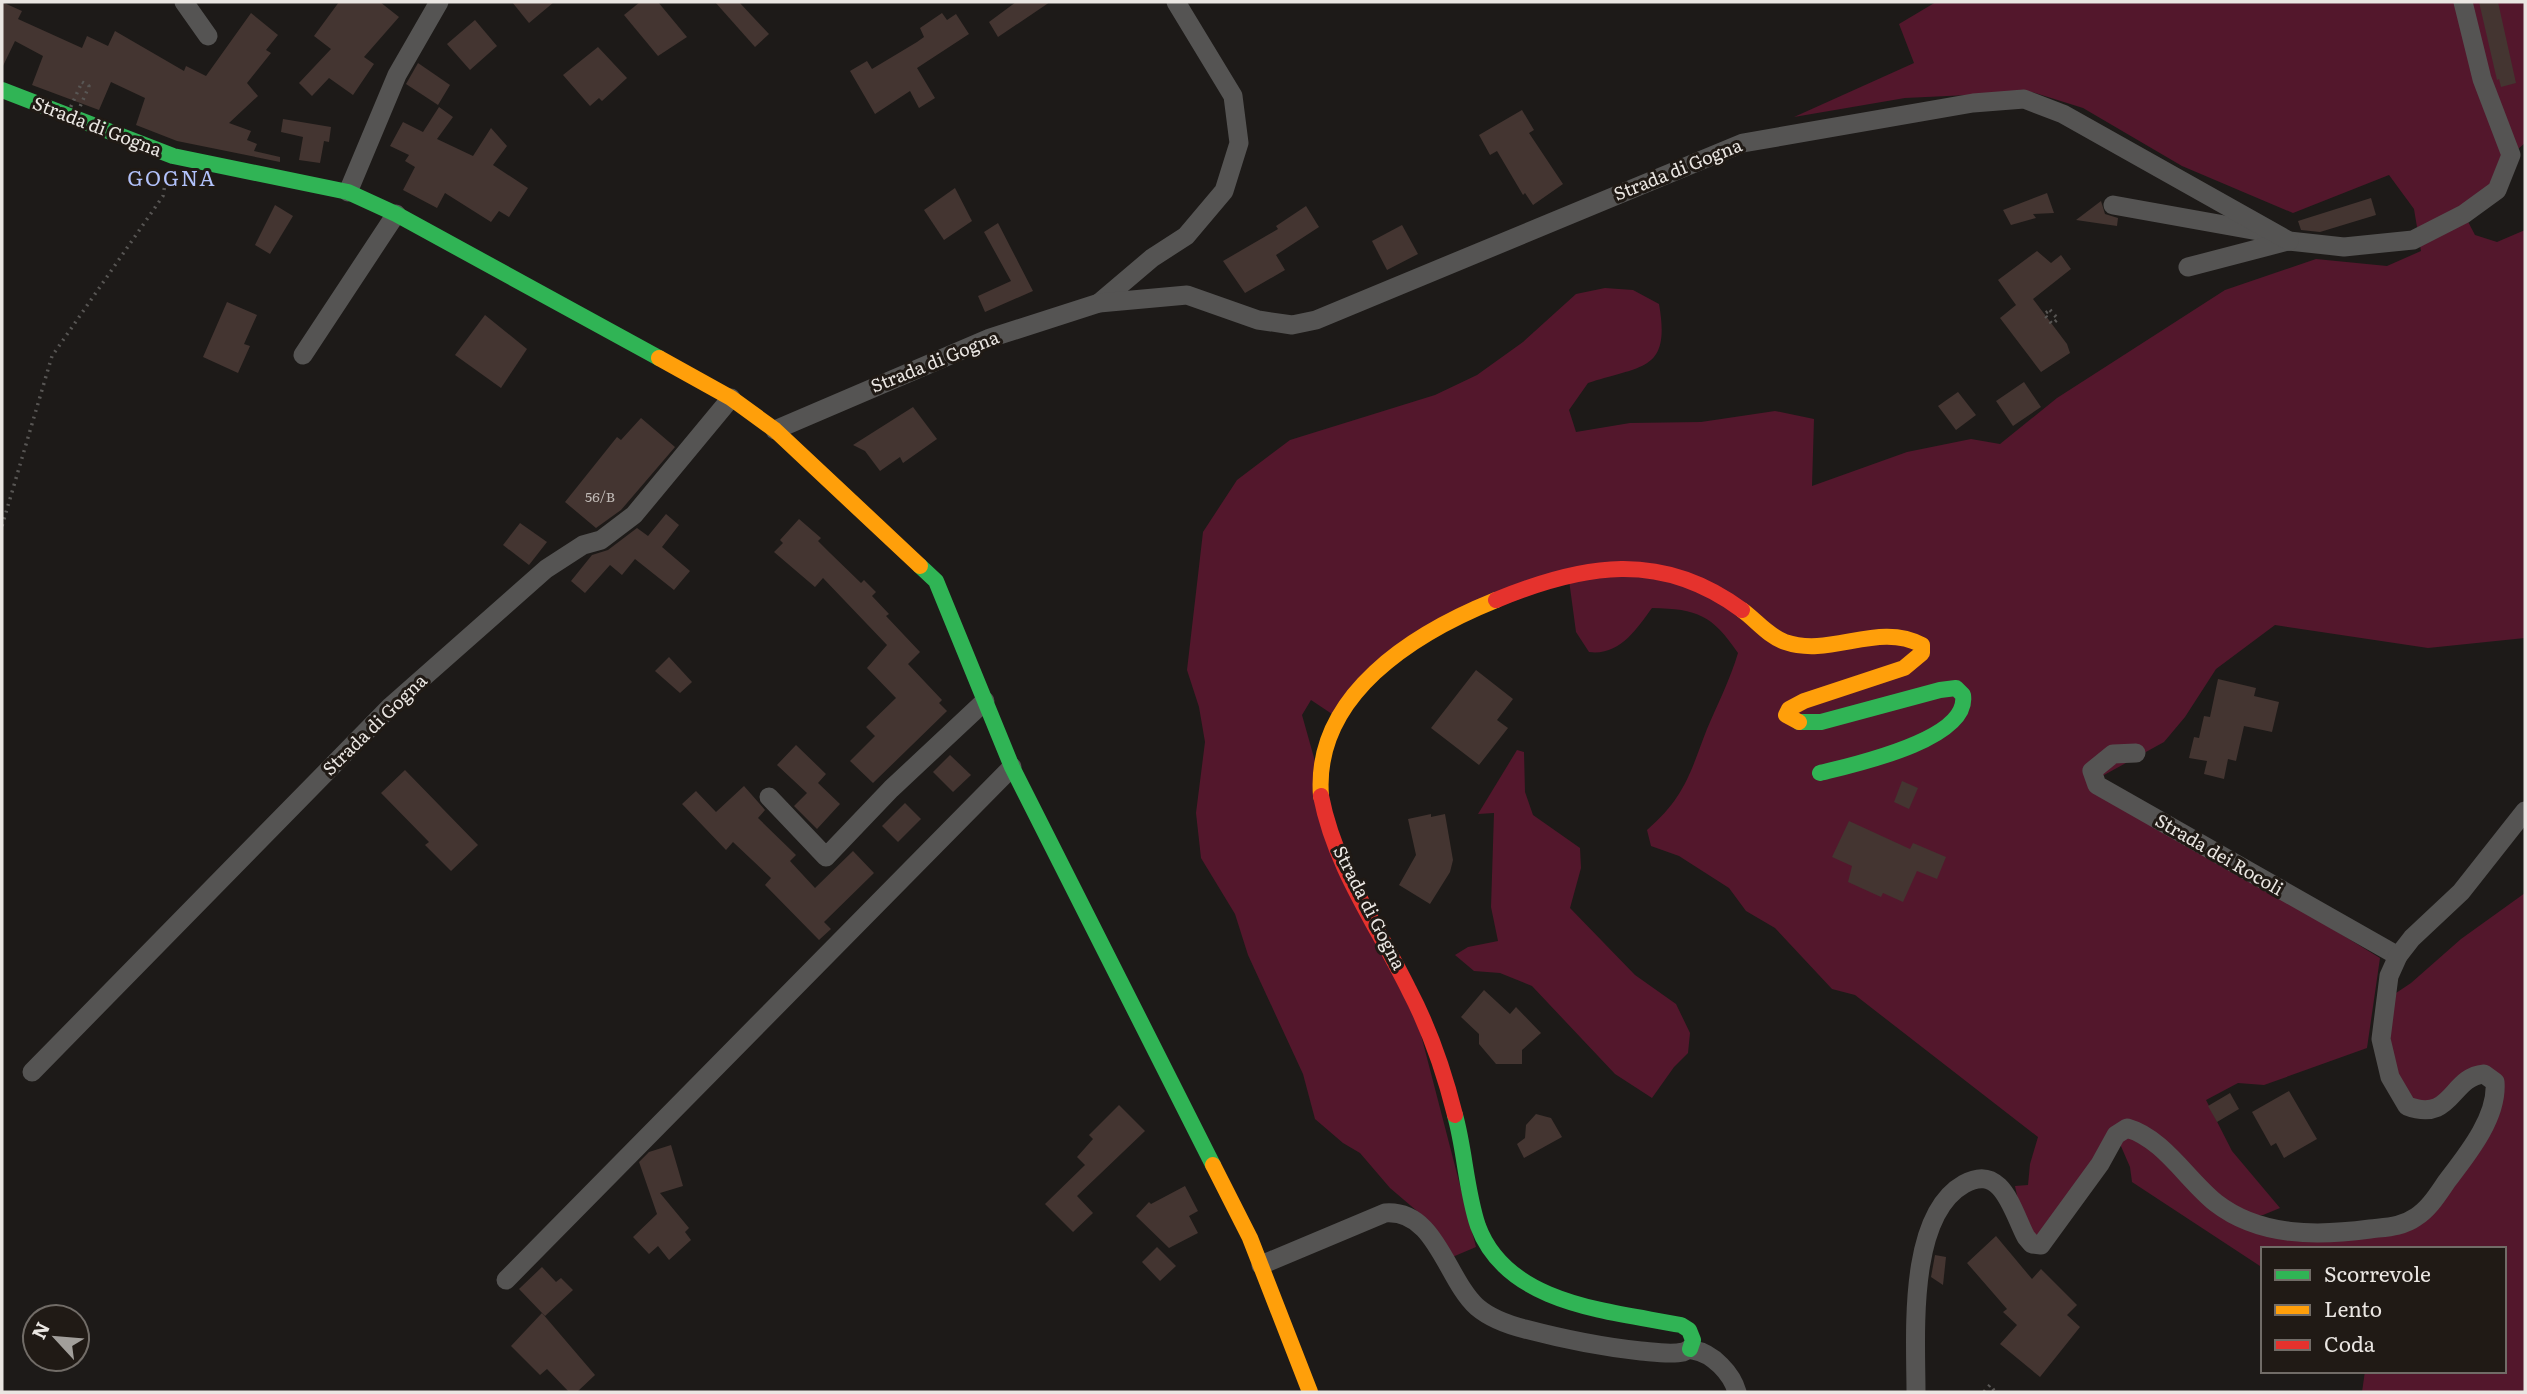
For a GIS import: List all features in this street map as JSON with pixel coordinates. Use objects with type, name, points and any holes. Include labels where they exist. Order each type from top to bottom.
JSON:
[{"type":"street","points":[[184,2],[208,36]]},
{"type":"street","points":[[348,192],[397,75],[439,2]]},
{"type":"street","name":"Strada di Gogna","points":[[1099,303],[1152,258],[1186,236],[1224,191],[1239,144],[1233,96],[1176,2]]},
{"type":"street","name":"Strada di Gogna","points":[[2113,205],[2258,231],[2289,241],[2344,247],[2413,240],[2464,214],[2497,190],[2511,155],[2482,79],[2463,2]]},
{"type":"street","name":"Strada di Gogna","points":[[2,90],[173,156],[348,192],[396,214],[731,398],[775,430],[936,582],[1012,767],[1261,1265],[1310,1392]]},
{"type":"street","name":"Strada di Gogna","points":[[775,430],[990,338],[1099,303],[1187,295],[1258,320],[1292,326],[1329,315],[1743,143],[1895,114],[2024,99],[2063,114],[2289,241]]},
{"type":"street","points":[[303,355],[396,214]]},
{"type":"street","name":"Strada di Gogna","points":[[2188,267],[2289,241]]},
{"type":"street","name":"Strada di Gogna","points":[[32,1072],[391,706],[546,569],[583,545],[601,540],[634,515],[731,398]]},
{"type":"street","name":"Strada di Gogna","points":[[1737,1392],[1722,1368],[1690,1349],[1693,1340],[1689,1330],[1681,1325],[1571,1300],[1530,1285],[1510,1275],[1490,1252],[1471,1203],[1460,1136],[1425,1019],[1358,895],[1332,833],[1321,796],[1321,760],[1332,726],[1346,703],[1362,685],[1408,647],[1501,596],[1580,572],[1613,567],[1668,572],[1707,585],[1783,642],[1819,649],[1899,634],[1918,640],[1922,645],[1922,653],[1904,668],[1804,701],[1786,715],[1790,720],[1803,723],[1821,722],[1956,688],[1965,699],[1955,720],[1918,743],[1820,773]]},
{"type":"street","points":[[769,797],[826,857],[891,789],[985,701]]},
{"type":"street","name":"Strada dei Rocoli","points":[[2136,753],[2113,754],[2092,771],[2097,785],[2398,956]]},
{"type":"street","points":[[506,1280],[1012,767]]},
{"type":"street","points":[[1916,1392],[1916,1300],[1929,1231],[1935,1215],[1959,1187],[1976,1178],[1994,1181],[2001,1187],[2026,1237],[2032,1244],[2041,1245],[2100,1164],[2116,1135],[2127,1128],[2143,1136],[2217,1204],[2236,1216],[2292,1233],[2332,1233],[2400,1226],[2417,1217],[2459,1166],[2493,1107],[2495,1082],[2484,1074],[2476,1075],[2441,1107],[2430,1111],[2407,1106],[2390,1077],[2381,1031],[2384,1001],[2398,956],[2412,938],[2462,892],[2525,811]]},
{"type":"street","name":"Strada di Gogna","points":[[1425,1019],[1433,1019],[1444,1039]]},
{"type":"street","points":[[1261,1265],[1385,1213],[1395,1213],[1417,1222],[1430,1237],[1467,1295],[1478,1308],[1497,1319],[1523,1328],[1606,1347],[1668,1353],[1690,1349]]},
{"type":"path","points":[[2,526],[51,356],[163,196],[167,173]]},
{"type":"path","points":[[1984,1392],[1990,1385],[1995,1392]]},
{"type":"shaded area","points":[[1936,2],[2525,2],[2525,143],[2511,155],[2497,190],[2464,214],[2475,235],[2497,242],[2525,230],[2525,638],[2428,648],[2275,625],[2216,669],[2185,717],[2164,742],[2095,780],[2097,785],[2380,958],[2367,1048],[2264,1085],[2238,1083],[2206,1100],[2232,1151],[2280,1208],[2263,1215],[2238,1217],[2292,1233],[2417,1217],[2493,1107],[2489,1076],[2441,1107],[2400,1098],[2384,1001],[2411,983],[2461,939],[2525,893],[2525,1392],[2362,1392],[2365,1373],[2506,1373],[2506,1247],[2261,1247],[2261,1267],[2132,1182],[2130,1167],[2117,1137],[2046,1241],[2026,1237],[2015,1186],[2028,1185],[2030,1164],[2038,1137],[1855,995],[1832,989],[1775,928],[1746,911],[1729,888],[1679,856],[1651,846],[1647,830],[1670,806],[1685,784],[1728,682],[1738,653],[1729,640],[1711,622],[1693,613],[1652,608],[1633,633],[1618,646],[1600,652],[1589,652],[1576,632],[1569,580],[1406,643],[1341,720],[1311,700],[1302,715],[1331,818],[1413,1004],[1476,1247],[1450,1258],[1424,1217],[1390,1188],[1360,1153],[1343,1143],[1315,1119],[1303,1074],[1248,955],[1235,914],[1201,858],[1196,813],[1205,742],[1199,707],[1187,670],[1203,532],[1237,480],[1290,440],[1435,395],[1477,375],[1523,342],[1576,294],[1605,288],[1633,290],[1659,304],[1661,342],[1656,354],[1648,362],[1588,383],[1569,410],[1576,432],[1630,423],[1701,422],[1775,411],[1814,419],[1812,486],[1907,452],[1971,439],[2000,444],[2057,398],[2225,290],[2316,259],[2387,266],[2421,251],[2414,209],[2389,175],[2293,213],[2182,166],[2083,108],[2032,92],[1905,98],[1794,117],[1914,63],[1899,24]]},
{"type":"shaded area","points":[[1517,750],[1524,752],[1525,792],[1533,815],[1580,848],[1581,868],[1570,908],[1635,975],[1676,1004],[1690,1033],[1688,1053],[1674,1067],[1652,1098],[1615,1074],[1532,986],[1500,973],[1474,971],[1455,955],[1468,947],[1498,941],[1491,907],[1494,813],[1478,814]]},
{"type":"building","points":[[2,2],[22,11],[18,19],[82,48],[87,36],[108,46],[115,31],[184,71],[186,66],[206,76],[251,13],[278,35],[266,50],[271,53],[247,83],[258,96],[229,123],[251,131],[247,140],[257,144],[254,151],[280,157],[280,162],[177,141],[136,125],[145,98],[111,82],[99,110],[32,85],[43,56],[15,41],[2,68]]},
{"type":"building","points":[[339,2],[380,2],[399,17],[364,57],[374,64],[353,95],[329,78],[312,96],[299,83],[331,49],[314,36]]},
{"type":"building","points":[[512,2],[554,2],[529,23]]},
{"type":"building","points":[[640,2],[658,2],[687,37],[658,56],[624,15]]},
{"type":"building","points":[[715,2],[739,2],[769,34],[755,47]]},
{"type":"building","points":[[1016,2],[1050,2],[998,37],[989,22]]},
{"type":"building","points":[[2479,2],[2498,2],[2516,83],[2501,87],[2499,79],[2497,80]]},
{"type":"building","points":[[942,13],[947,20],[956,14],[969,34],[917,68],[935,98],[919,108],[910,91],[875,114],[850,71],[867,61],[872,69],[917,42],[924,37],[920,28]]},
{"type":"building","points":[[475,20],[497,46],[470,70],[447,44]]},
{"type":"building","points":[[598,47],[627,78],[602,101],[599,98],[590,106],[563,75]]},
{"type":"building","points":[[418,63],[450,85],[438,105],[406,84]]},
{"type":"building","points":[[439,107],[453,117],[437,139],[473,156],[491,128],[507,146],[493,165],[528,188],[509,217],[499,211],[491,222],[445,193],[437,208],[403,190],[415,167],[405,161],[409,155],[390,146],[403,122],[423,132]]},
{"type":"building","points":[[1522,110],[1534,130],[1529,133],[1563,184],[1533,205],[1525,193],[1523,195],[1497,151],[1490,155],[1479,135]]},
{"type":"building","points":[[283,119],[331,127],[329,142],[324,141],[320,163],[299,160],[303,137],[281,132]]},
{"type":"building","points":[[955,188],[972,221],[944,240],[924,210]]},
{"type":"building","points":[[2047,193],[2054,213],[2033,214],[2036,218],[2011,225],[2003,210]]},
{"type":"building","points":[[2371,198],[2376,215],[2320,232],[2301,230],[2298,221]]},
{"type":"building","points":[[2101,201],[2105,214],[2118,218],[2117,226],[2076,220]]},
{"type":"building","points":[[275,205],[293,216],[270,254],[255,245]]},
{"type":"building","points":[[1306,206],[1319,227],[1276,255],[1285,270],[1245,293],[1223,261],[1278,229],[1276,226]]},
{"type":"building","points":[[998,223],[1033,291],[985,312],[978,296],[1011,281],[984,232]]},
{"type":"building","points":[[1402,225],[1418,254],[1387,270],[1372,241]]},
{"type":"building","points":[[2037,251],[2051,263],[2061,255],[2071,269],[2033,299],[2067,344],[2070,353],[2041,372],[2000,318],[2016,305],[1998,280]]},
{"type":"building","points":[[227,302],[257,315],[244,344],[250,346],[238,373],[203,357]]},
{"type":"building","points":[[485,315],[527,349],[501,388],[455,355]]},
{"type":"building","points":[[2024,382],[2041,407],[2013,426],[1996,401]]},
{"type":"building","points":[[1958,392],[1976,415],[1956,430],[1938,406]]},
{"type":"building","points":[[913,407],[937,439],[903,463],[900,457],[880,471],[865,451],[853,445]]},
{"type":"building","points":[[641,418],[675,447],[621,510],[596,528],[565,502],[617,437],[621,440]]},
{"type":"building","points":[[666,514],[679,525],[662,547],[690,571],[674,590],[635,559],[622,575],[610,565],[585,593],[571,581],[592,555],[608,550],[637,528],[648,536]]},
{"type":"building","points":[[799,519],[821,538],[818,541],[861,583],[864,580],[876,592],[872,596],[889,614],[886,616],[920,652],[908,664],[942,700],[939,703],[947,711],[873,783],[850,761],[875,736],[866,727],[896,698],[867,668],[887,645],[823,578],[815,587],[774,552],[783,543],[780,540]]},
{"type":"building","points":[[520,523],[547,542],[529,565],[503,545]]},
{"type":"building","points":[[669,657],[692,682],[680,693],[655,671]]},
{"type":"building","points":[[1476,670],[1513,699],[1497,720],[1508,728],[1479,765],[1431,728]]},
{"type":"building","points":[[2218,679],[2256,688],[2254,696],[2279,702],[2272,732],[2244,726],[2236,761],[2228,759],[2224,779],[2204,774],[2207,761],[2189,758],[2194,737],[2199,738],[2204,716],[2210,717]]},
{"type":"building","points":[[796,745],[826,774],[818,783],[840,804],[817,829],[794,806],[807,793],[777,765]]},
{"type":"building","points":[[950,755],[971,775],[953,792],[933,772]]},
{"type":"building","points":[[405,770],[478,845],[451,871],[425,845],[429,842],[381,793]]},
{"type":"building","points":[[1902,781],[1918,788],[1909,809],[1894,802]]},
{"type":"building","points":[[744,786],[765,810],[758,818],[796,855],[790,861],[815,888],[853,851],[874,873],[824,922],[831,929],[819,940],[765,885],[771,878],[733,842],[726,850],[682,804],[696,791],[716,812]]},
{"type":"building","points":[[905,803],[921,819],[898,842],[882,826]]},
{"type":"building","points":[[1431,814],[1431,817],[1445,814],[1453,860],[1450,872],[1430,904],[1399,885],[1416,855],[1408,819]]},
{"type":"building","points":[[1849,821],[1910,849],[1913,843],[1946,857],[1937,879],[1917,871],[1903,902],[1883,893],[1881,897],[1848,882],[1852,866],[1832,857]]},
{"type":"building","points":[[1484,990],[1510,1014],[1516,1007],[1541,1033],[1522,1050],[1522,1064],[1496,1064],[1479,1044],[1479,1034],[1461,1017]]},
{"type":"building","points":[[2289,1091],[2317,1139],[2284,1158],[2276,1143],[2271,1146],[2252,1112]]},
{"type":"building","points":[[2230,1093],[2239,1109],[2217,1122],[2208,1106]]},
{"type":"building","points":[[1119,1105],[1145,1131],[1077,1196],[1093,1213],[1073,1232],[1045,1204],[1085,1165],[1077,1157],[1093,1139],[1089,1135]]},
{"type":"building","points":[[1536,1114],[1551,1118],[1562,1137],[1524,1158],[1517,1144],[1525,1138],[1526,1125]]},
{"type":"building","points":[[671,1145],[683,1186],[660,1193],[689,1228],[685,1232],[691,1240],[669,1260],[658,1246],[649,1254],[633,1237],[657,1214],[639,1162],[649,1152]]},
{"type":"building","points":[[1185,1186],[1198,1211],[1189,1216],[1198,1233],[1169,1248],[1136,1216],[1149,1202],[1151,1204]]},
{"type":"building","points":[[1996,1236],[2032,1279],[2041,1269],[2077,1305],[2067,1315],[2080,1327],[2040,1377],[2000,1344],[2017,1325],[2003,1312],[2007,1309],[1967,1263]]},
{"type":"building","points":[[1157,1247],[1176,1266],[1160,1281],[1142,1262]]},
{"type":"building","points":[[1935,1255],[1946,1257],[1943,1285],[1931,1277]]},
{"type":"building","points":[[542,1267],[556,1282],[561,1278],[573,1290],[545,1316],[519,1289]]},
{"type":"building","points":[[542,1313],[595,1375],[577,1392],[569,1392],[547,1369],[540,1375],[511,1346]]},
{"type":"traffic: fast","points":[[2,90],[173,156],[348,192],[396,214],[659,358]]},
{"type":"traffic: fast","points":[[920,566],[936,581],[1012,767],[1213,1165]]},
{"type":"traffic: fast","points":[[1799,722],[1821,722],[1940,690],[1956,688],[1963,695],[1960,711],[1948,725],[1929,737],[1881,757],[1820,773]]},
{"type":"traffic: fast","points":[[1455,1115],[1478,1226],[1492,1252],[1512,1273],[1536,1288],[1564,1300],[1623,1315],[1681,1325],[1689,1330],[1693,1340],[1690,1349]]},
{"type":"traffic: slow","points":[[659,358],[731,398],[775,430],[920,566]]},
{"type":"traffic: slow","points":[[1321,796],[1323,760],[1333,727],[1351,698],[1375,672],[1402,650],[1433,630],[1496,600]]},
{"type":"traffic: slow","points":[[1742,610],[1779,639],[1802,646],[1888,637],[1922,645],[1922,653],[1904,668],[1804,701],[1789,709],[1786,715],[1799,722]]},
{"type":"traffic: slow","points":[[1213,1165],[1250,1238],[1310,1392]]},
{"type":"traffic: jam","points":[[1496,600],[1560,578],[1621,569],[1652,571],[1682,578],[1712,591],[1742,610]]},
{"type":"traffic: jam","points":[[1321,796],[1336,848],[1358,896],[1424,1020],[1455,1115]]},
{"type":"district","name":"GOGNA","points":[[172,179]]}]
